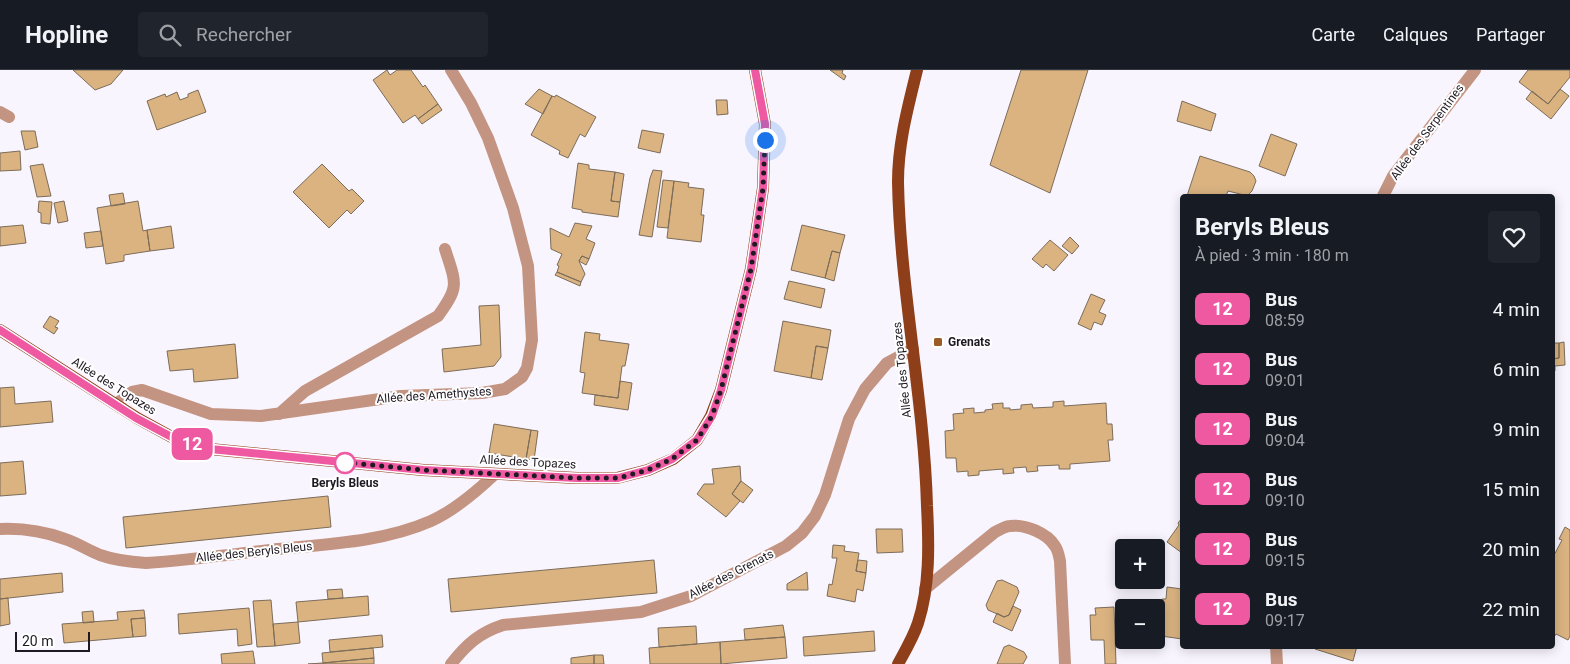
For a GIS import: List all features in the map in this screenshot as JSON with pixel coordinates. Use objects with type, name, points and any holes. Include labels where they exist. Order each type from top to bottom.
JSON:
[{"type":"main road","name":"Allée des Topazes","points":[[0,330],[136,418],[179,441],[210,449],[423,470],[577,478],[618,478],[648,470],[672,459],[697,440],[712,416],[721,390],[751,269],[763,188],[765,124],[755,70]]},
{"type":"main road","name":"Allée des Topazes","points":[[898,664],[909,645],[918,622],[929,550],[926,464],[900,226],[898,180],[901,132],[917,70]]},
{"type":"street","name":"Allée des Amethystes","points":[[116,404],[132,392],[142,390],[211,414],[261,416],[401,396],[482,393],[505,389],[522,377],[527,368],[532,340],[528,266],[513,208],[488,138],[472,103],[451,70]]},
{"type":"street","name":"Allée des Serpentines","points":[[1384,194],[1393,176],[1475,70]]},
{"type":"street","points":[[279,414],[305,391],[438,316],[452,298],[455,282],[445,249]]},
{"type":"street","name":"Allée des Grenats","points":[[451,664],[475,638],[488,630],[503,625],[641,612],[691,596],[786,546],[802,533],[825,494],[849,419],[865,389],[887,363],[913,350]]},
{"type":"street","name":"Allée des Beryls Bleus","points":[[0,529],[31,530],[48,533],[100,555],[131,562],[146,563],[340,543],[393,534],[431,521],[478,491],[496,474]]},
{"type":"street","points":[[924,589],[996,532],[1009,526],[1027,528],[1046,536],[1056,547],[1060,561],[1065,664]]},
{"type":"street","points":[[1276,649],[1276,664]]},
{"type":"building","points":[[73,70],[123,70],[111,84],[95,90]]},
{"type":"building","points":[[387,70],[390,75],[397,70],[411,70],[423,87],[425,85],[438,104],[418,119],[415,115],[403,123],[373,80]]},
{"type":"building","points":[[830,70],[843,70],[842,73],[846,76],[844,80]]},
{"type":"building","points":[[1021,70],[1088,70],[1050,193],[990,165]]},
{"type":"building","points":[[1528,70],[1570,70],[1570,77],[1548,104],[1519,82]]},
{"type":"building","points":[[539,89],[552,96],[543,114],[525,104]]},
{"type":"building","points":[[1560,89],[1569,96],[1551,119],[1526,99],[1532,91],[1548,104]]},
{"type":"building","points":[[198,90],[206,112],[157,130],[147,101],[165,94],[166,97],[177,92],[180,100]]},
{"type":"building","points":[[556,95],[596,117],[585,137],[580,134],[568,158],[559,154],[560,151],[531,135],[552,96],[555,97]]},
{"type":"building","points":[[716,100],[727,100],[728,114],[717,115]]},
{"type":"building","points":[[1182,101],[1216,114],[1211,131],[1177,121]]},
{"type":"building","points":[[438,104],[442,110],[422,124],[418,119]]},
{"type":"building","points":[[642,130],[664,134],[660,153],[638,148]]},
{"type":"building","points":[[21,131],[35,131],[38,147],[25,150]]},
{"type":"building","points":[[1271,134],[1297,144],[1285,176],[1259,166]]},
{"type":"building","points":[[20,151],[21,170],[0,171],[0,153]]},
{"type":"building","points":[[1200,156],[1250,172],[1256,181],[1249,194],[1228,191],[1227,194],[1188,194]]},
{"type":"building","points":[[578,163],[589,165],[589,169],[615,172],[611,201],[620,202],[618,217],[582,212],[582,210],[572,208]]},
{"type":"building","points":[[43,164],[51,196],[37,197],[30,166]]},
{"type":"building","points":[[322,164],[349,191],[352,189],[364,201],[351,214],[347,210],[329,228],[293,192]]},
{"type":"building","points":[[653,170],[662,171],[652,237],[639,235]]},
{"type":"building","points":[[615,172],[624,174],[620,202],[611,201]]},
{"type":"building","points":[[663,180],[674,181],[668,228],[657,227]]},
{"type":"building","points":[[674,181],[689,183],[688,187],[704,189],[701,215],[704,215],[701,242],[667,238]]},
{"type":"building","points":[[123,193],[125,204],[111,206],[109,195]]},
{"type":"building","points":[[39,201],[52,202],[50,224],[41,223],[41,213],[38,212]]},
{"type":"building","points":[[64,201],[68,221],[58,223],[54,203]]},
{"type":"building","points":[[138,201],[143,231],[147,230],[150,251],[124,255],[124,261],[106,264],[97,208]]},
{"type":"building","points":[[575,223],[592,226],[586,239],[595,243],[589,259],[582,256],[579,261],[585,274],[581,282],[557,272],[559,266],[557,265],[562,254],[551,249],[550,228],[569,237]]},
{"type":"building","points":[[23,225],[26,243],[0,246],[0,227]]},
{"type":"building","points":[[802,225],[845,235],[840,253],[832,251],[825,278],[791,270]]},
{"type":"building","points":[[171,226],[174,248],[150,251],[147,230]]},
{"type":"building","points":[[101,231],[103,246],[86,248],[84,233]]},
{"type":"building","points":[[1070,237],[1079,246],[1072,254],[1062,246]]},
{"type":"building","points":[[1050,240],[1068,255],[1054,271],[1046,264],[1043,268],[1032,259]]},
{"type":"building","points":[[832,251],[840,253],[834,281],[825,278]]},
{"type":"building","points":[[582,256],[589,259],[586,265],[579,261]]},
{"type":"building","points":[[557,272],[581,282],[580,286],[555,275]]},
{"type":"building","points":[[789,281],[825,289],[821,308],[784,299]]},
{"type":"building","points":[[1091,294],[1105,300],[1099,312],[1106,315],[1102,325],[1094,322],[1091,330],[1078,324]]},
{"type":"building","points":[[499,305],[501,357],[494,366],[444,372],[442,349],[481,345],[479,306]]},
{"type":"building","points":[[50,316],[59,321],[55,327],[58,328],[54,334],[43,327]]},
{"type":"building","points":[[783,321],[831,330],[828,348],[816,346],[811,378],[774,371]]},
{"type":"building","points":[[585,332],[600,334],[599,340],[629,344],[625,366],[622,366],[618,398],[582,393],[585,373],[580,372]]},
{"type":"building","points":[[1564,342],[1565,365],[1555,366],[1555,359],[1559,358],[1559,343]]},
{"type":"building","points":[[1555,343],[1559,343],[1559,358],[1555,359]]},
{"type":"building","points":[[235,344],[238,378],[194,382],[193,369],[170,371],[167,351]]},
{"type":"building","points":[[816,346],[828,348],[822,380],[811,378]]},
{"type":"building","points":[[620,381],[632,383],[628,410],[594,405],[595,395],[618,398]]},
{"type":"building","points":[[14,387],[15,404],[51,401],[53,422],[0,427],[0,388]]},
{"type":"building","points":[[1064,401],[1064,406],[1106,403],[1107,424],[1112,424],[1113,440],[1108,440],[1110,461],[1070,464],[1070,469],[1059,469],[1059,465],[1037,466],[1038,471],[1027,472],[1026,467],[1013,468],[1014,473],[1003,474],[1003,469],[979,471],[979,475],[968,476],[968,471],[957,472],[956,458],[946,458],[945,431],[954,430],[953,414],[964,413],[963,409],[974,408],[974,413],[985,412],[985,410],[993,409],[992,404],[1003,403],[1003,408],[1010,408],[1010,410],[1021,409],[1021,405],[1032,404],[1033,408],[1053,407],[1053,402]]},
{"type":"building","points":[[494,424],[531,430],[526,459],[489,453]]},
{"type":"building","points":[[531,430],[538,431],[534,460],[526,459]]},
{"type":"building","points":[[23,461],[26,494],[0,496],[0,463]]},
{"type":"building","points":[[740,466],[741,481],[732,494],[740,501],[726,517],[697,494],[704,484],[714,484],[712,469]]},
{"type":"building","points":[[741,481],[753,490],[743,503],[732,494]]},
{"type":"building","points":[[328,496],[331,527],[126,548],[123,517]]},
{"type":"building","points":[[1180,520],[1180,552],[1167,542],[1179,525]]},
{"type":"building","points":[[1565,527],[1570,530],[1570,636],[1568,640],[1556,634],[1555,636],[1555,553],[1562,540],[1559,539]]},
{"type":"building","points":[[876,529],[902,529],[903,552],[877,553]]},
{"type":"building","points":[[833,545],[845,546],[844,551],[859,553],[856,571],[866,573],[863,591],[857,589],[855,602],[827,596],[829,584],[832,585],[837,558],[832,558]]},
{"type":"building","points":[[654,560],[657,593],[451,612],[448,579]]},
{"type":"building","points":[[858,560],[867,561],[866,573],[856,571]]},
{"type":"building","points":[[807,572],[808,590],[787,590],[787,584]]},
{"type":"building","points":[[62,573],[63,592],[0,599],[0,579]]},
{"type":"building","points":[[1002,580],[1017,587],[1019,592],[1009,615],[1004,617],[988,610],[986,605],[997,581]]},
{"type":"building","points":[[1167,587],[1180,589],[1180,639],[1165,637],[1165,599]]},
{"type":"building","points":[[342,589],[343,598],[328,599],[327,590]]},
{"type":"building","points":[[368,596],[369,615],[298,622],[296,602]]},
{"type":"building","points":[[8,598],[10,624],[0,626],[0,599]]},
{"type":"building","points":[[271,600],[275,646],[257,647],[253,601]]},
{"type":"building","points":[[1013,606],[1021,610],[1012,631],[993,622],[997,613],[1004,617],[1009,615]]},
{"type":"building","points":[[1114,607],[1116,664],[1105,664],[1104,640],[1091,640],[1090,615],[1096,615],[1095,608]]},
{"type":"building","points":[[249,608],[252,644],[238,646],[237,629],[179,634],[178,614]]},
{"type":"building","points":[[144,610],[145,618],[131,619],[133,637],[64,643],[62,624],[118,620],[117,612]]},
{"type":"building","points":[[93,611],[94,622],[83,623],[82,612]]},
{"type":"building","points":[[145,618],[146,636],[133,637],[131,619]]},
{"type":"building","points":[[298,622],[300,643],[275,646],[273,624]]},
{"type":"building","points":[[783,625],[785,637],[745,640],[744,629]]},
{"type":"building","points":[[696,626],[697,644],[659,647],[658,628]]},
{"type":"building","points":[[874,631],[875,651],[804,656],[803,637]]},
{"type":"building","points":[[382,635],[383,647],[330,652],[329,640]]},
{"type":"building","points":[[785,637],[787,658],[721,664],[720,642]]},
{"type":"building","points":[[720,642],[721,664],[650,664],[649,648]]},
{"type":"building","points":[[1009,645],[1024,652],[1027,657],[1023,664],[997,664],[1004,647]]},
{"type":"building","points":[[373,648],[374,658],[323,663],[322,653]]},
{"type":"building","points":[[1315,649],[1356,649],[1353,661]]},
{"type":"building","points":[[253,651],[255,664],[222,664],[221,654]]},
{"type":"building","points":[[594,655],[594,664],[571,664],[571,658]]},
{"type":"building","points":[[594,655],[603,655],[604,664],[594,664]]},
{"type":"building","points":[[374,658],[374,664],[308,664],[323,663]]},
{"type":"bus line","name":"12","points":[[0,330],[84,382],[136,418],[179,441],[210,449],[423,470],[577,478],[618,478],[648,470],[672,459],[697,440],[712,416],[721,390],[751,269],[763,188],[765,124],[755,70]]},
{"type":"place","name":"Grenats","points":[[938,342]]},
{"type":"place","name":"Beryls Bleus","points":[[345,463]]},
{"type":"route","points":[[345,463],[341,462],[423,470],[577,478],[618,478],[648,470],[672,459],[697,440],[712,416],[721,390],[751,269],[763,188],[765,140]]}]
